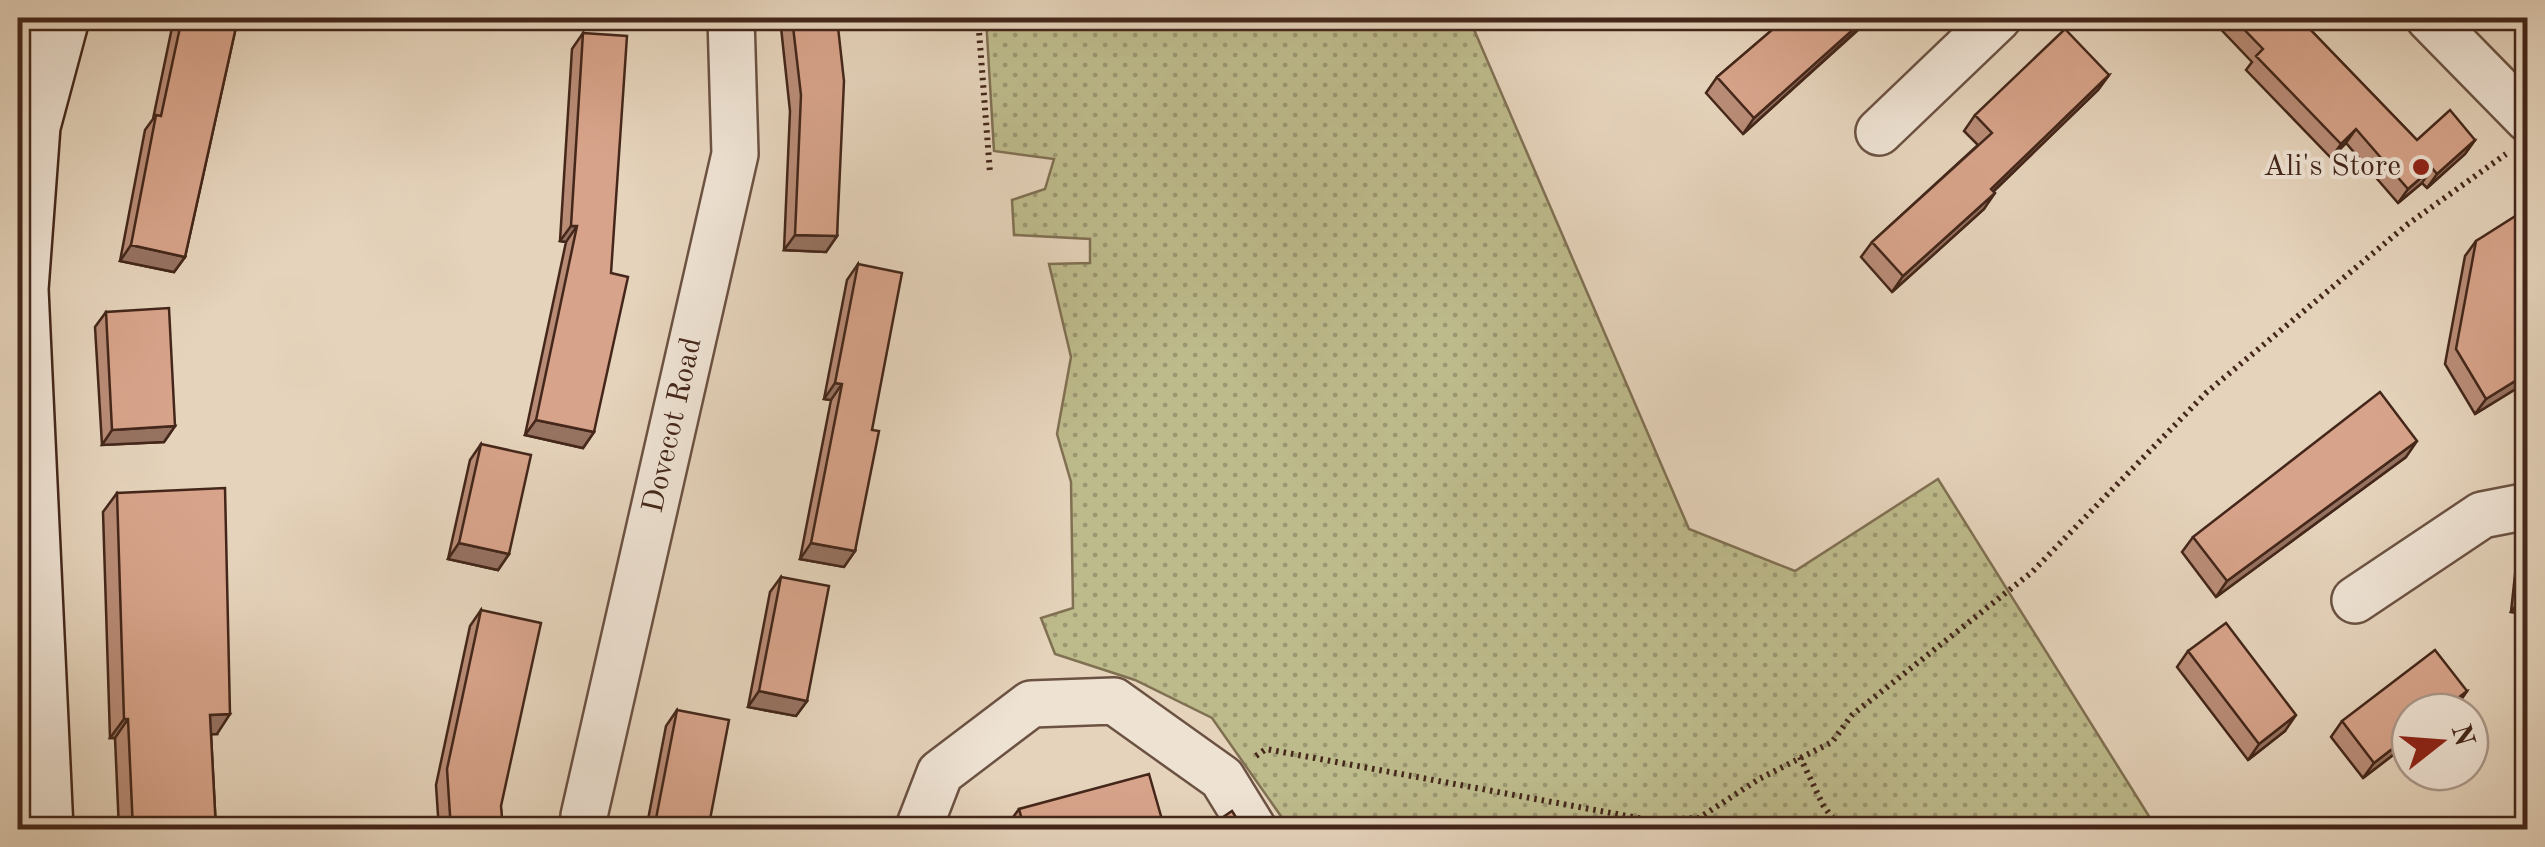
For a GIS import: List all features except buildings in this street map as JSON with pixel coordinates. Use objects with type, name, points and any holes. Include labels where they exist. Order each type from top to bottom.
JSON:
[{"type":"main road","points":[[45,830],[20,289],[32,126],[61,18]]},
{"type":"street","name":"Dovecot Road","points":[[586,830],[584,816],[735,154],[731,18]]},
{"type":"street","points":[[1879,132],[1998,18]]},
{"type":"street","points":[[2430,18],[2520,134]]},
{"type":"street","points":[[2355,600],[2482,515],[2528,506]]},
{"type":"street","points":[[918,830],[940,773],[1031,704],[1114,701],[1222,778],[1254,830]]},
{"type":"path","points":[[978,18],[990,173]]},
{"type":"path","points":[[1222,778],[1266,749],[1650,820],[1699,818],[1832,742],[1852,715],[2032,572],[2207,392],[2520,134]]},
{"type":"path","points":[[1800,757],[1823,805],[1841,830]]},
{"type":"shaded area","points":[[986,18],[1469,18],[1689,529],[1795,571],[1938,479],[2157,829],[1290,829],[1212,718],[1135,680],[1055,654],[1041,618],[1073,608],[1071,482],[1057,434],[1071,357],[1049,264],[1090,263],[1090,239],[1014,235],[1012,200],[1045,189],[1054,159],[994,151]]},
{"type":"place","name":"Ali's Store","points":[[2421,167]]}]
